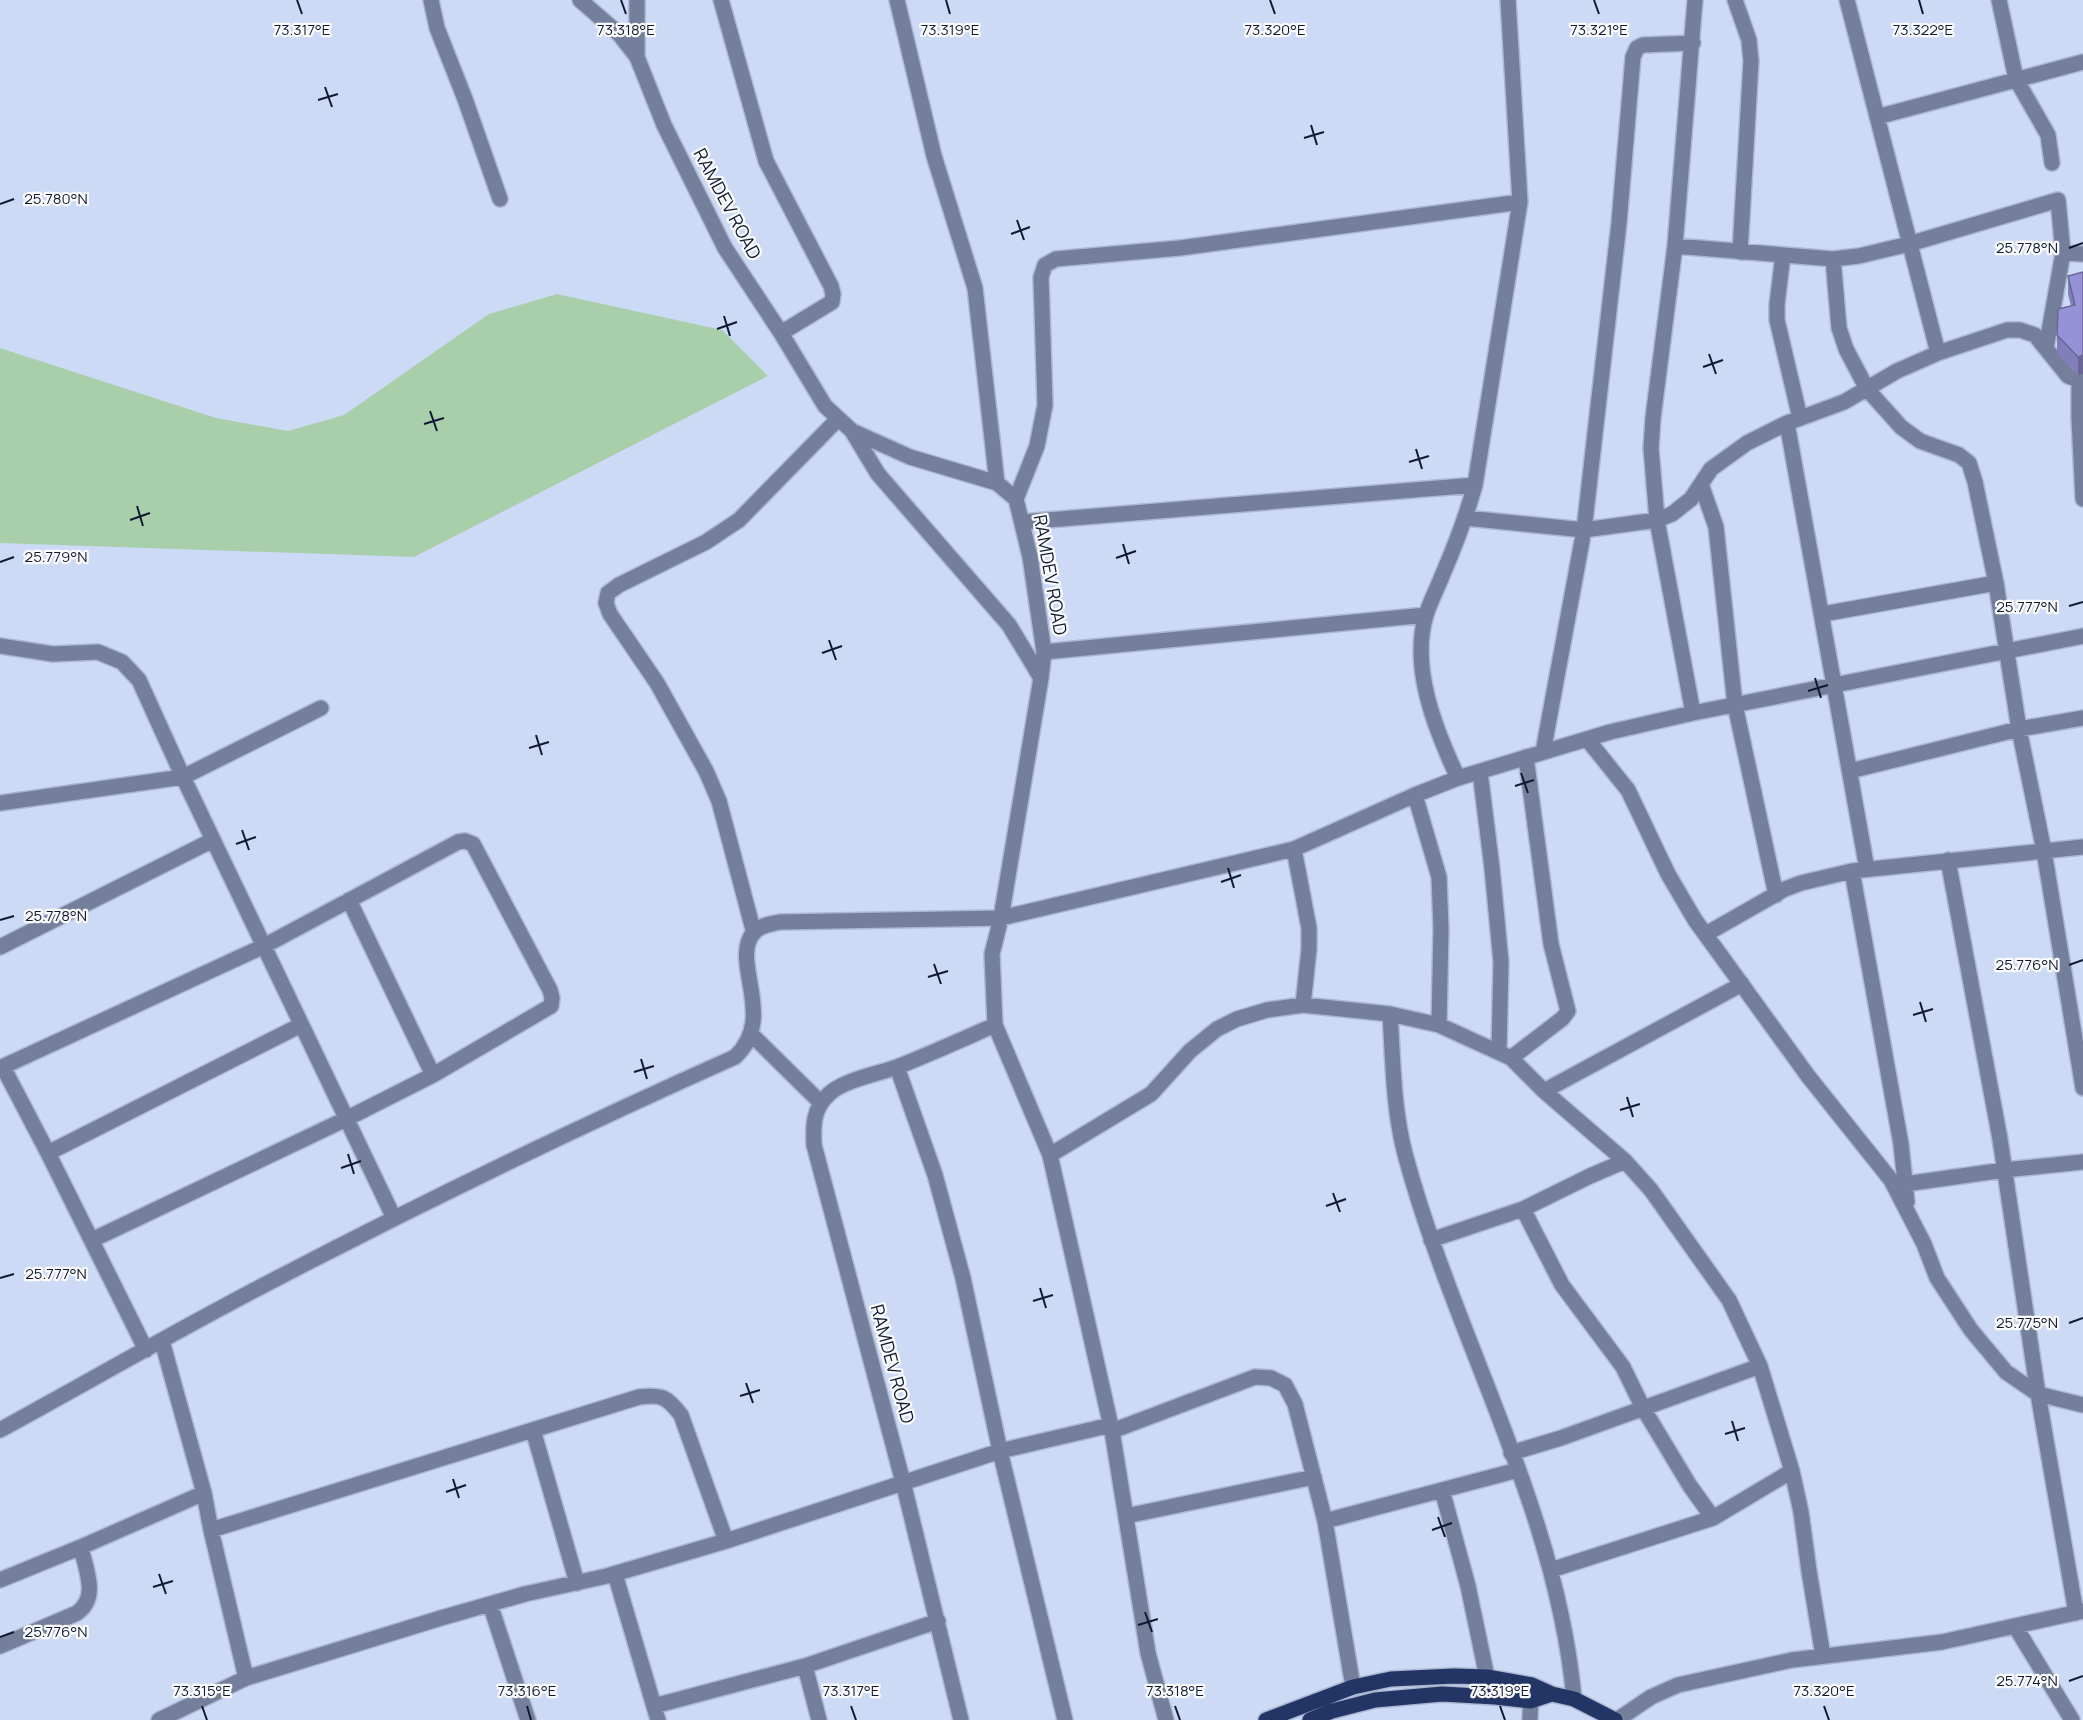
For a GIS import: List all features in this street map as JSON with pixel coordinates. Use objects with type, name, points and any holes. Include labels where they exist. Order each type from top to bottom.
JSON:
[{"type":"main road","points":[[1266,1720],[1353,1687],[1391,1679],[1487,1677],[1532,1685],[1574,1700],[1616,1720]]},
{"type":"main road","points":[[1310,1720],[1375,1700],[1442,1694],[1531,1701],[1552,1694]]},
{"type":"street","points":[[431,0],[437,28],[500,199]]},
{"type":"street","name":"RAMDEV ROAD","points":[[580,0],[619,34],[637,57],[664,125],[725,248],[782,333],[825,406],[852,431],[910,457],[998,483],[1016,499],[1023,522],[1044,652],[1001,918],[992,954],[995,1025]]},
{"type":"street","points":[[637,0],[637,57]]},
{"type":"street","points":[[721,0],[766,161],[831,286],[833,294],[832,302],[825,308],[782,333]]},
{"type":"street","points":[[897,0],[934,156],[975,288],[998,483]]},
{"type":"street","points":[[1458,778],[1439,738],[1424,684],[1422,640],[1426,615],[1466,518],[1474,485],[1520,202],[1508,0]]},
{"type":"street","points":[[1694,713],[1657,520],[1652,469],[1653,418],[1675,246],[1695,0]]},
{"type":"street","points":[[1735,0],[1749,40],[1751,61],[1740,252]]},
{"type":"street","points":[[1847,0],[1938,353]]},
{"type":"street","points":[[1999,0],[2002,24],[2016,79],[2048,135],[2052,163]]},
{"type":"street","points":[[1543,752],[1584,530],[1619,223],[1633,57],[1637,48],[1643,45],[1693,43]]},
{"type":"street","points":[[1877,117],[2083,62]]},
{"type":"street","points":[[1675,246],[1833,259],[1859,256],[1909,244],[2058,200],[2063,254],[2046,348]]},
{"type":"street","points":[[1016,499],[1037,446],[1045,405],[1041,277],[1045,265],[1056,259],[1180,248],[1520,202]]},
{"type":"street","points":[[2063,254],[2083,254]]},
{"type":"street","points":[[1783,255],[1777,320],[1823,614],[1867,869]]},
{"type":"street","points":[[1833,259],[1839,328],[1846,349],[1867,389],[1901,427],[1920,441],[1959,455],[1969,464],[1976,482],[1996,583],[2019,729],[2043,851],[2083,1088]]},
{"type":"street","points":[[1466,518],[1584,530],[1657,520],[1672,514],[1691,499],[1712,469],[1747,442],[1844,402],[1897,371],[1938,353],[2007,330],[2020,330],[2035,335],[2068,376],[2081,382],[2079,419],[2083,499]]},
{"type":"street","points":[[754,933],[715,791],[657,683],[632,649],[610,614],[606,603],[608,593],[619,585],[706,542],[739,520],[838,419]]},
{"type":"street","points":[[852,431],[878,474],[1009,625],[1041,678]]},
{"type":"street","points":[[1701,484],[1716,527],[1735,705],[1776,895]]},
{"type":"street","points":[[1023,522],[1474,485]]},
{"type":"street","points":[[1823,614],[1996,583]]},
{"type":"street","points":[[1044,652],[1426,615]]},
{"type":"street","points":[[0,1430],[268,1283],[394,1218],[609,1113],[735,1057],[752,1035],[753,1009],[747,945],[754,933],[764,925],[780,922],[1001,918],[1294,849],[1458,778],[1638,725],[2083,636]]},
{"type":"street","points":[[0,646],[52,654],[98,652],[122,662],[139,680],[394,1218]]},
{"type":"street","points":[[0,803],[183,777],[321,708]]},
{"type":"street","points":[[1850,771],[2019,729],[2083,718]]},
{"type":"street","points":[[1587,739],[1628,790],[1668,874],[1706,934],[1808,1076],[1885,1172],[1909,1211],[1936,1278],[1971,1330],[2006,1372],[2037,1394],[2083,1405]]},
{"type":"street","points":[[1505,1054],[1563,1018],[1568,1011],[1551,944],[1526,758]]},
{"type":"street","points":[[1480,772],[1501,962],[1505,1054]]},
{"type":"street","points":[[1415,795],[1439,877],[1441,929],[1439,1025]]},
{"type":"street","points":[[0,947],[213,840]]},
{"type":"street","points":[[92,1240],[433,1075],[551,1006],[550,990],[473,844],[465,841],[458,842],[264,946],[1,1067],[48,1153],[146,1350]]},
{"type":"street","points":[[1706,934],[1801,883],[1851,871],[2083,847]]},
{"type":"street","points":[[1294,849],[1309,928],[1303,1005]]},
{"type":"street","points":[[1616,1720],[1651,1697],[1678,1685],[1792,1660],[1942,1642],[2079,1612],[2037,1394],[2004,1170],[1948,860]]},
{"type":"street","points":[[1851,871],[1901,1144],[1909,1211]]},
{"type":"street","points":[[349,900],[433,1075]]},
{"type":"street","points":[[1544,1090],[1742,984]]},
{"type":"street","points":[[1050,1155],[1151,1094],[1190,1052],[1217,1029],[1237,1019],[1267,1010],[1303,1005],[1389,1014],[1439,1025],[1505,1054],[1625,1161],[1652,1190],[1729,1300],[1760,1365],[1792,1471],[1801,1512],[1823,1656]]},
{"type":"street","points":[[1389,1014],[1395,1096],[1404,1151],[1431,1240],[1518,1470],[1551,1570],[1570,1655],[1574,1700]]},
{"type":"street","points":[[48,1153],[301,1025]]},
{"type":"street","points":[[752,1035],[821,1103],[830,1093],[845,1084],[897,1067],[995,1025],[1050,1155],[1111,1428],[1148,1653],[1166,1720]]},
{"type":"street","points":[[897,1067],[934,1175],[963,1278],[1000,1451],[1065,1720]]},
{"type":"street","name":"RAMDEV ROAD","points":[[821,1103],[813,1121],[814,1145],[903,1482],[961,1720]]},
{"type":"street","points":[[1431,1240],[1523,1209],[1625,1161]]},
{"type":"street","points":[[1905,1184],[2083,1162]]},
{"type":"street","points":[[1523,1209],[1562,1285],[1623,1367],[1643,1408],[1690,1486],[1713,1518]]},
{"type":"street","points":[[162,1341],[204,1493],[246,1678]]},
{"type":"street","points":[[1511,1453],[1562,1438],[1760,1365]]},
{"type":"street","points":[[159,1720],[246,1678],[490,1604],[615,1574],[726,1541],[1000,1451],[1111,1428],[1255,1377],[1271,1378],[1285,1385],[1295,1404],[1325,1521],[1353,1687]]},
{"type":"street","points":[[211,1530],[639,1397],[657,1395],[670,1402],[681,1415],[726,1541]]},
{"type":"street","points":[[533,1430],[577,1583]]},
{"type":"street","points":[[1325,1521],[1518,1470]]},
{"type":"street","points":[[1551,1570],[1713,1518],[1792,1471]]},
{"type":"street","points":[[1126,1516],[1314,1477]]},
{"type":"street","points":[[1442,1490],[1468,1586],[1487,1677]]},
{"type":"street","points":[[0,1580],[204,1493]]},
{"type":"street","points":[[0,1646],[77,1614],[86,1606],[90,1596],[81,1547]]},
{"type":"street","points":[[615,1574],[656,1713],[938,1622]]},
{"type":"street","points":[[490,1604],[528,1720]]},
{"type":"street","points":[[2015,1626],[2072,1720]]},
{"type":"street","points":[[805,1666],[819,1720]]},
{"type":"street","points":[[1530,1720],[1532,1685]]},
{"type":"green space","points":[[557,294],[722,330],[768,376],[414,557],[0,543],[0,348],[216,418],[288,431],[344,415],[489,314]]},
{"type":"building","points":[[2083,272],[2083,355],[2078,357],[2057,335],[2058,309],[2075,305],[2068,276]]}]
